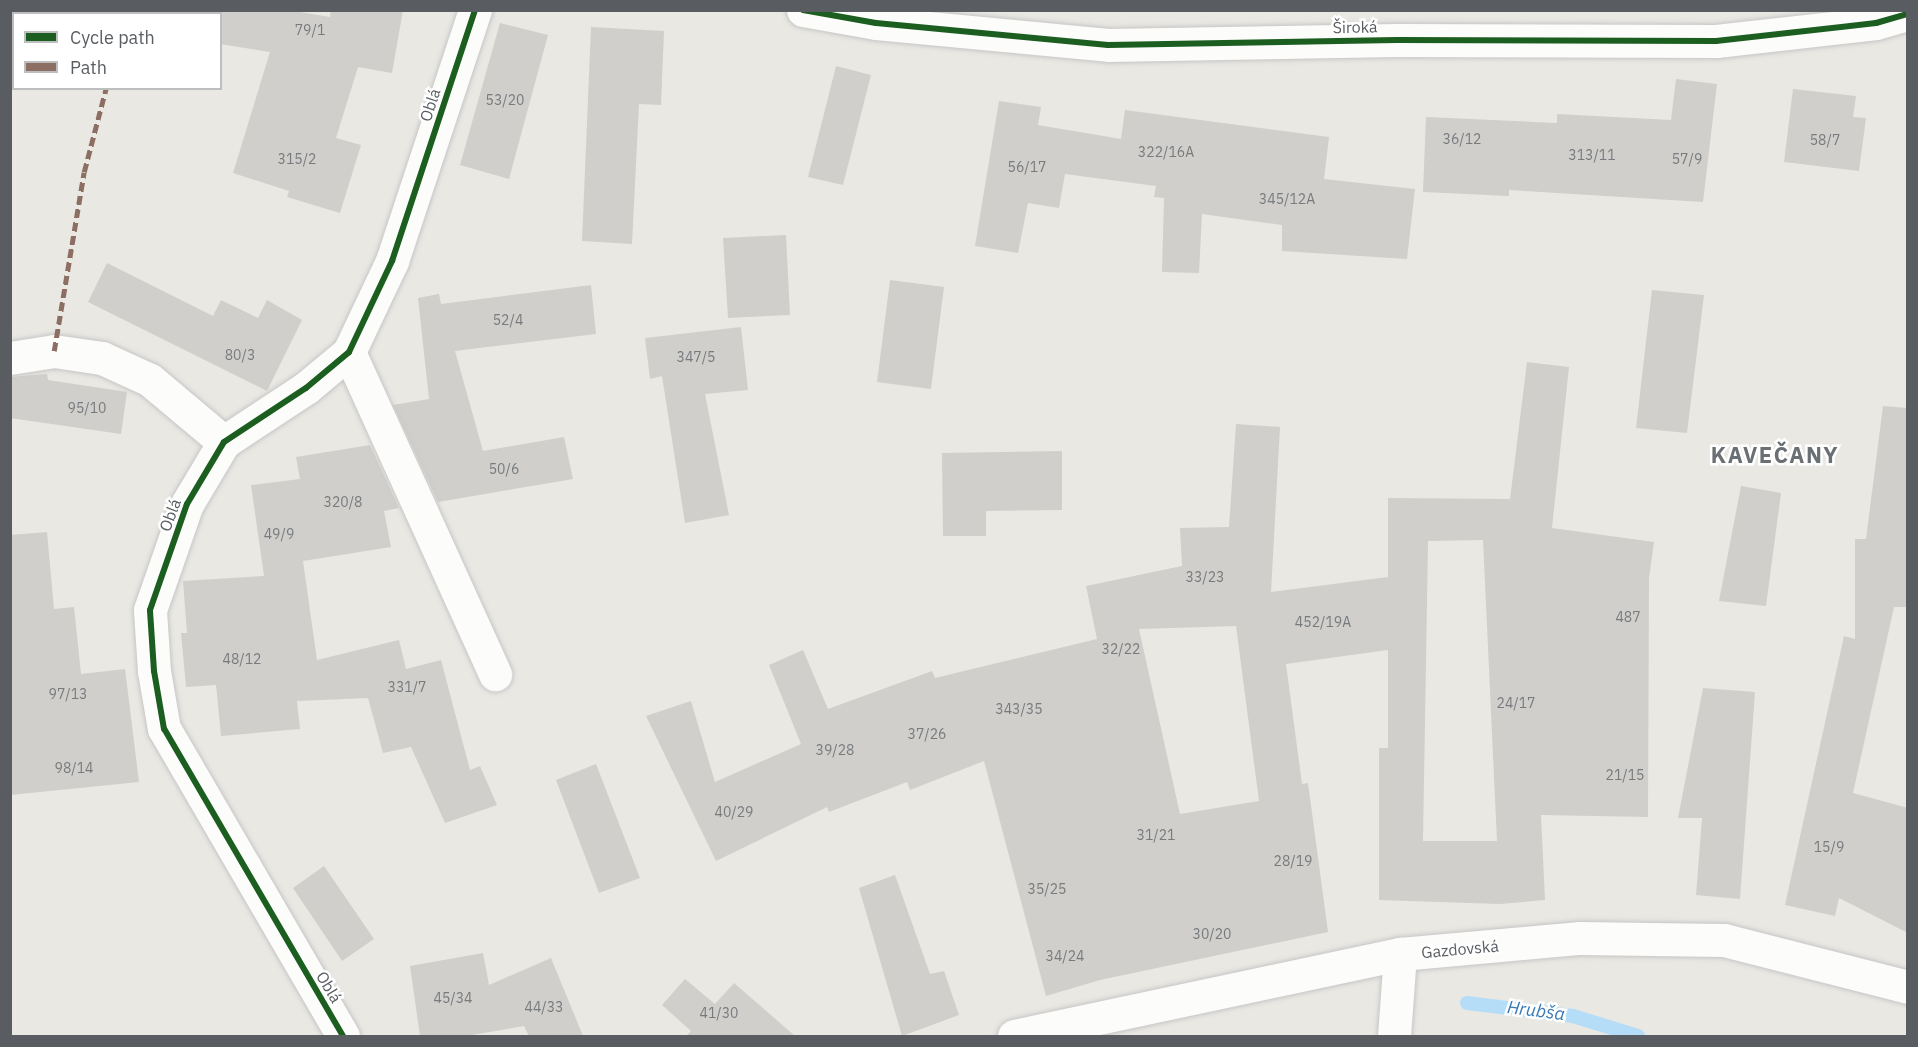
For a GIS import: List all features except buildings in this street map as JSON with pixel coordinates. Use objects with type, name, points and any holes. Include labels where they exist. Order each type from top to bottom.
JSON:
[{"type":"street","name":"Oblá","points":[[343,1036],[164,729],[154,671],[150,610],[187,504],[224,442],[306,388],[349,352],[392,261],[476,10]]},
{"type":"street","name":"Široká","points":[[802,10],[876,23],[1108,45],[1397,40],[1716,41],[1876,23],[1908,14]]},
{"type":"street","points":[[10,357],[54,351],[102,358],[150,380],[224,442]]},
{"type":"street","points":[[349,352],[495,674]]},
{"type":"street","name":"Gazdovská","points":[[1014,1036],[1400,954],[1580,938],[1724,940],[1908,987]]},
{"type":"street","points":[[1400,954],[1401,1036]]},
{"type":"waterway","name":"Hrubša","points":[[1467,1003],[1573,1016],[1638,1036]]},
{"type":"marked path","points":[[54,351],[84,172],[105,90]]},
{"type":"cycle path","points":[[343,1036],[164,729],[154,671],[150,610],[187,504],[224,442],[306,388],[349,352],[392,261],[475,10]]},
{"type":"cycle path","points":[[803,10],[876,23],[1108,45],[1397,40],[1716,41],[1876,23],[1908,14]]},
{"type":"district","name":"KAVEČANY","points":[[1775,455]]}]
